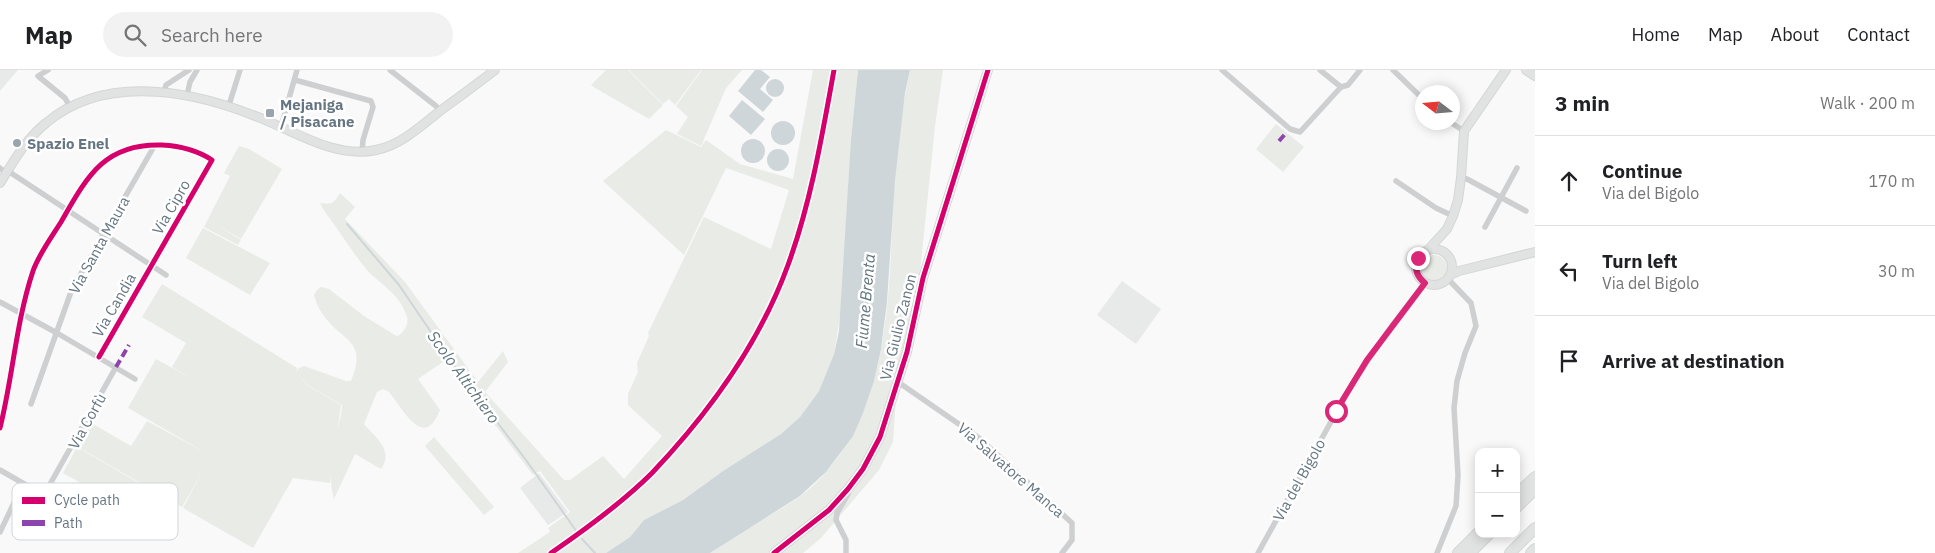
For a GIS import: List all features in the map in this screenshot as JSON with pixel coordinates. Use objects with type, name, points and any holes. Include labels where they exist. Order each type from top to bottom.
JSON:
[{"type":"highway","points":[[1519,493],[1535,477]]},
{"type":"highway","points":[[1520,504],[1535,489]]},
{"type":"highway","points":[[1510,553],[1535,528]]},
{"type":"highway","points":[[1458,553],[1475,536]]},
{"type":"highway","points":[[1470,553],[1486,538]]},
{"type":"highway","points":[[1531,553],[1535,549]]},
{"type":"street","points":[[48,70],[38,76],[65,98],[70,107]]},
{"type":"street","points":[[164,92],[166,85],[189,70]]},
{"type":"street","points":[[187,95],[190,82],[197,70]]},
{"type":"street","points":[[229,105],[240,70]]},
{"type":"street","points":[[281,127],[297,70]]},
{"type":"street","points":[[390,70],[440,111]]},
{"type":"street","points":[[0,183],[5,171],[37,131],[50,119],[70,107],[93,99],[134,92],[164,92],[187,95],[229,105],[325,145],[348,151],[362,152],[394,144],[495,70]]},
{"type":"street","name":"Via Giulio Zanon","points":[[774,553],[828,510],[864,469],[873,453],[886,421],[898,382],[907,352],[923,278],[988,70]]},
{"type":"street","points":[[1222,70],[1295,132],[1305,130],[1341,87],[1348,85],[1360,70]]},
{"type":"street","points":[[1320,70],[1341,87]]},
{"type":"street","points":[[1393,70],[1415,91]]},
{"type":"street","points":[[1506,70],[1464,131],[1461,178],[1458,200],[1453,216],[1446,229],[1427,251],[1421,255],[1416,266],[1417,274],[1425,283],[1439,285],[1459,271],[1535,252]]},
{"type":"street","points":[[1526,70],[1535,76]]},
{"type":"street","points":[[295,80],[371,101],[373,107],[363,140],[362,152]]},
{"type":"street","points":[[1460,129],[1464,131]]},
{"type":"street","points":[[0,428],[22,313],[36,264],[68,210],[96,170],[112,154],[127,148],[153,144]]},
{"type":"street","name":"Via Cipro","points":[[151,266],[212,160],[201,153],[187,149],[153,144]]},
{"type":"street","name":"Via Santa Maura","points":[[31,404],[72,289],[152,150],[153,144]]},
{"type":"street","points":[[1486,227],[1517,168]]},
{"type":"street","points":[[5,171],[166,275]]},
{"type":"street","points":[[1461,178],[1467,179],[1526,211]]},
{"type":"street","points":[[1396,181],[1436,208],[1453,216]]},
{"type":"street","points":[[1427,251],[1438,250],[1447,255],[1452,265],[1449,277]]},
{"type":"street","name":"Via Candia","points":[[99,356],[151,266]]},
{"type":"street","points":[[1437,553],[1456,506],[1458,475],[1454,408],[1457,381],[1476,326],[1471,303],[1449,277]]},
{"type":"street","name":"Via del Bigolo","points":[[1258,553],[1352,384],[1390,327],[1425,283]]},
{"type":"street","name":"Via Candia","points":[[0,302],[116,367]]},
{"type":"street","points":[[116,367],[135,379]]},
{"type":"street","name":"Via Corfù","points":[[51,483],[116,367]]},
{"type":"street","name":"Via Salvatore Manca","points":[[898,382],[979,438],[1072,523],[1072,540],[1062,553]]},
{"type":"street","points":[[0,470],[21,483]]},
{"type":"street","points":[[846,553],[846,540],[836,520],[850,490],[848,489]]},
{"type":"street","points":[[0,532],[12,507]]},
{"type":"shaded area","points":[[0,70],[18,70],[0,91]]},
{"type":"shaded area","points":[[606,70],[628,70],[663,105],[649,119],[591,85]]},
{"type":"shaded area","points":[[629,70],[701,70],[675,105],[669,99],[663,104]]},
{"type":"shaded area","points":[[702,70],[742,70],[726,88],[701,146],[677,134],[688,117],[676,106]]},
{"type":"shaded area","points":[[813,70],[858,70],[851,139],[841,311],[834,354],[819,391],[800,417],[781,434],[723,471],[683,500],[644,520],[630,537],[606,553],[518,553],[550,532],[548,528],[570,512],[540,471],[533,475],[446,360],[418,379],[440,410],[433,422],[427,427],[420,427],[413,423],[388,391],[383,389],[377,392],[364,424],[378,439],[384,450],[386,456],[381,469],[355,454],[334,499],[331,476],[330,483],[293,478],[253,548],[183,508],[202,472],[182,507],[178,505],[178,483],[140,483],[78,447],[91,423],[131,446],[147,421],[208,454],[128,408],[156,359],[194,380],[172,367],[186,343],[142,317],[162,284],[297,368],[296,372],[304,366],[346,381],[351,381],[356,367],[357,356],[350,342],[329,322],[321,311],[314,295],[317,290],[321,287],[329,289],[364,316],[398,336],[406,328],[407,317],[400,302],[363,265],[320,203],[328,204],[333,202],[340,193],[355,207],[345,219],[405,282],[478,382],[503,351],[508,362],[485,392],[564,480],[570,480],[603,456],[624,479],[662,436],[628,405],[628,394],[638,372],[637,363],[649,336],[648,333],[704,217],[771,249],[789,190],[726,168],[684,255],[603,181],[666,130],[701,147],[706,140],[740,164],[793,179]],"holes":[[[297,373],[309,386],[342,405],[337,430],[341,405],[308,386]]]},
{"type":"shaded area","points":[[910,70],[943,70],[935,126],[919,282],[897,381],[893,442],[879,470],[821,538],[803,553],[710,553],[810,489],[841,453],[859,421],[872,387],[881,352],[890,278],[897,154]]},
{"type":"shaded area","points":[[1276,124],[1304,147],[1283,172],[1256,149]]},
{"type":"shaded area","points":[[239,146],[249,149],[282,169],[241,239],[213,223],[241,240],[238,245],[204,227],[230,176],[224,173]]},
{"type":"shaded area","points":[[203,228],[270,263],[250,295],[186,258]]},
{"type":"shaded area","points":[[1434,255],[1443,259],[1447,268],[1443,277],[1434,281],[1425,277],[1421,268],[1425,259]]},
{"type":"shaded area","points":[[1122,281],[1161,309],[1136,344],[1097,315]]},
{"type":"shaded area","points":[[434,437],[494,507],[484,515],[425,446]]},
{"type":"shaded area","points":[[77,447],[139,483],[79,483],[63,473]]},
{"type":"shaded area","points":[[539,473],[568,512],[548,525],[520,488]]},
{"type":"water","points":[[755,70],[761,70],[770,77],[760,89],[773,100],[763,112],[738,91]]},
{"type":"water","name":"Fiume Brenta","points":[[858,70],[910,70],[905,93],[895,180],[887,302],[881,349],[874,381],[853,436],[826,472],[800,496],[710,553],[606,553],[630,537],[644,520],[683,500],[723,471],[781,434],[800,417],[819,391],[834,354],[839,331],[851,139]]},
{"type":"water","points":[[775,79],[781,82],[784,88],[781,94],[775,97],[769,94],[766,88],[769,82]]},
{"type":"water","points":[[742,100],[765,119],[751,135],[729,116]]},
{"type":"water","points":[[783,121],[791,125],[795,133],[791,141],[783,145],[775,141],[771,133],[775,125]]},
{"type":"water","points":[[753,139],[761,143],[765,151],[761,159],[753,163],[745,159],[741,151],[745,143]]},
{"type":"water","points":[[774,149],[782,149],[789,156],[789,164],[782,171],[774,171],[767,164],[767,156]]},
{"type":"waterway","name":"Scolo Altichiero","points":[[347,224],[399,285],[452,363],[526,460],[577,532]]},
{"type":"waterway","name":"Scolo Altichiero","points":[[582,539],[595,553]]},
{"type":"marked path","points":[[1279,141],[1286,133]]},
{"type":"marked path","points":[[116,367],[129,345]]},
{"type":"cycle path","points":[[551,553],[603,515],[652,473],[712,402],[763,322],[788,265],[803,217],[815,169],[834,70]]},
{"type":"cycle path","points":[[774,553],[829,510],[863,469],[880,437],[907,352],[923,278],[988,70]]},
{"type":"cycle path","points":[[0,428],[22,310],[33,271],[38,258],[89,177],[111,157],[125,150],[142,146],[175,146],[194,151],[212,160],[99,357]]},
{"type":"place","name":"Mejaniga / Pisacane","points":[[270,113]]},
{"type":"place","name":"Spazio Enel","points":[[17,143]]},
{"type":"route","points":[[1336,411],[1367,360],[1390,327],[1422,289],[1425,283],[1417,274],[1418,258]]}]
